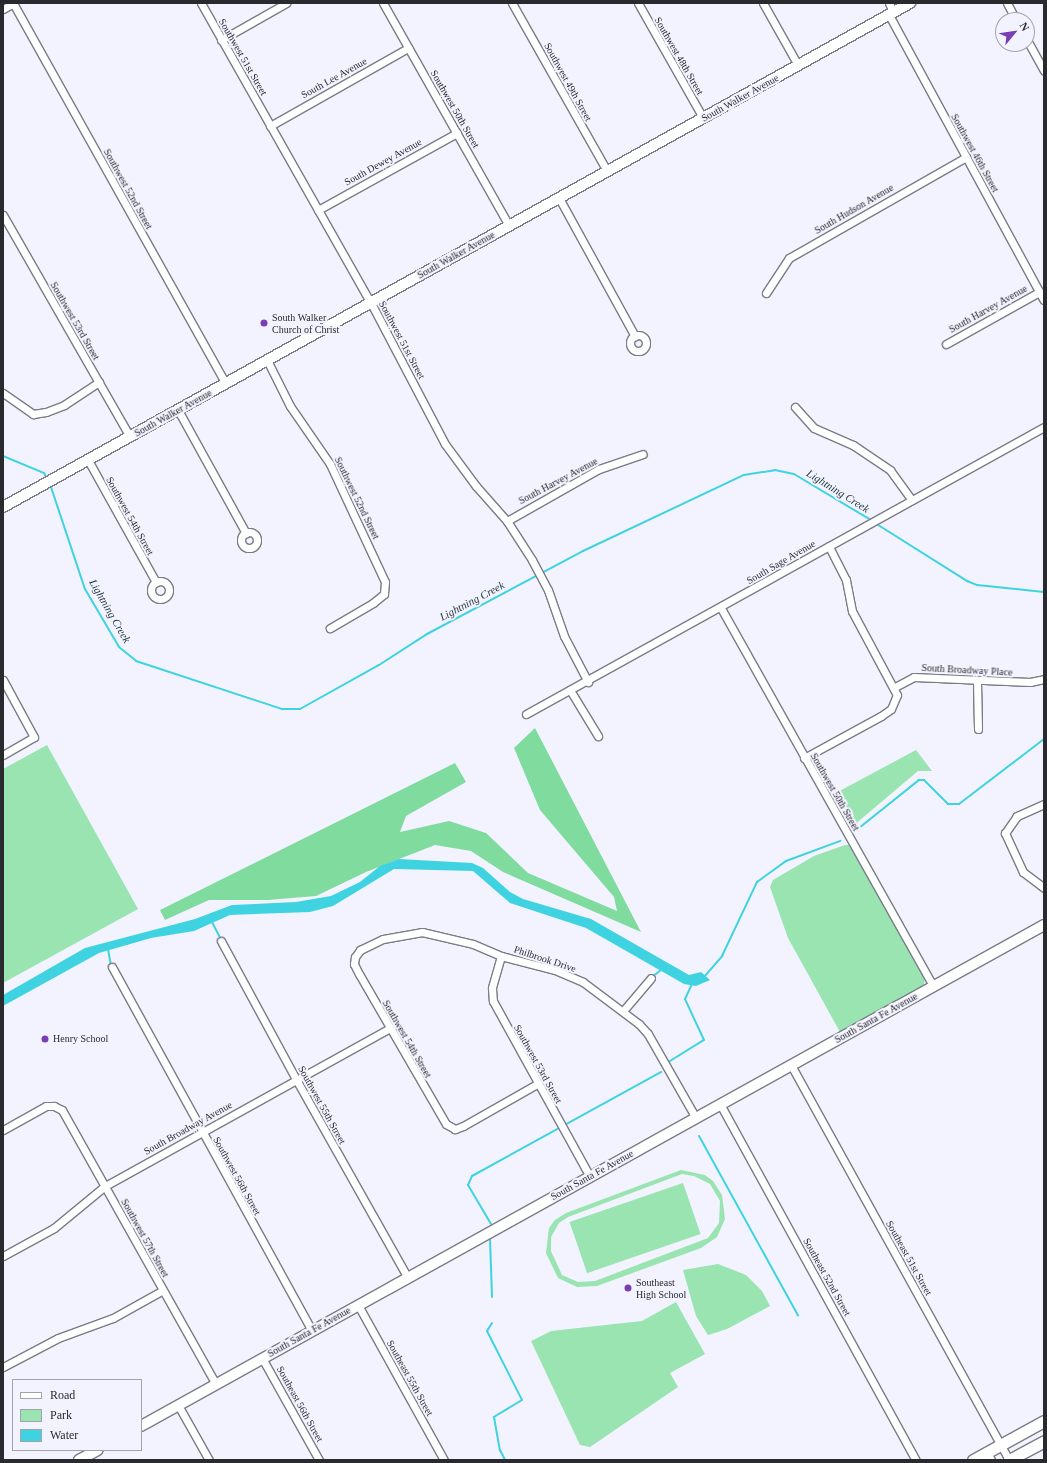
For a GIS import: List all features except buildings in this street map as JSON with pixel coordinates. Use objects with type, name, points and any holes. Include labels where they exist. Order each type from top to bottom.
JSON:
[{"type":"main road","points":[[973,1460],[989,1456],[1000,1445],[1044,1421]]},
{"type":"main road","points":[[1009,1460],[1044,1441]]},
{"type":"street","points":[[3,9],[14,3]]},
{"type":"street","name":"Southwest 52nd Street","points":[[14,3],[226,384]]},
{"type":"street","name":"Southwest 51st Street","points":[[201,3],[370,303],[445,444],[460,467],[507,520],[532,560],[548,590],[564,636],[588,682]]},
{"type":"street","points":[[221,40],[286,3]]},
{"type":"street","name":"Southwest 50th Street","points":[[383,3],[509,226]]},
{"type":"street","name":"Southwest 49th Street","points":[[512,3],[607,171]]},
{"type":"street","name":"Southwest 48th Street","points":[[638,3],[703,118]]},
{"type":"street","points":[[763,3],[798,65]]},
{"type":"street","name":"South Walker Avenue","points":[[3,507],[798,65],[890,10],[910,3]]},
{"type":"street","points":[[1007,3],[1012,12]]},
{"type":"street","name":"Southwest 46th Street","points":[[890,10],[966,157],[1044,300]]},
{"type":"street","name":"South Lee Avenue","points":[[270,126],[408,48]]},
{"type":"street","points":[[1034,52],[1044,71]]},
{"type":"street","name":"South Dewey Avenue","points":[[318,210],[457,133]]},
{"type":"street","name":"South Hudson Avenue","points":[[766,293],[789,258],[966,157]]},
{"type":"street","points":[[559,198],[634,336]]},
{"type":"street","name":"Southwest 53rd Street","points":[[3,215],[130,437]]},
{"type":"street","points":[[3,232],[10,228]]},
{"type":"street","name":"South Harvey Avenue","points":[[946,344],[1039,292]]},
{"type":"street","name":"Southwest 52nd Street","points":[[267,360],[290,406],[330,464],[384,582],[384,594],[330,628]]},
{"type":"street","points":[[3,393],[33,414],[46,412],[64,405],[99,382]]},
{"type":"street","points":[[795,407],[814,428],[853,445],[890,470],[912,500]]},
{"type":"street","points":[[178,410],[246,533]]},
{"type":"street","name":"South Sage Avenue","points":[[526,714],[588,682],[829,546],[1043,428]]},
{"type":"street","name":"South Harvey Avenue","points":[[507,520],[599,469],[643,454]]},
{"type":"street","name":"Southwest 54th Street","points":[[88,460],[156,582]]},
{"type":"street","points":[[804,758],[891,709],[897,695],[895,687],[854,617],[846,580],[829,546]]},
{"type":"street","name":"Southwest 50th Street","points":[[721,608],[804,758],[934,986]]},
{"type":"street","name":"South Broadway Place","points":[[895,687],[914,677],[977,681],[1030,682],[1044,679]]},
{"type":"street","points":[[3,680],[34,737],[3,755]]},
{"type":"street","points":[[977,681],[978,729]]},
{"type":"street","points":[[570,690],[598,736]]},
{"type":"street","points":[[1044,804],[1017,816],[1005,833],[1022,872],[1044,888]]},
{"type":"street","name":"South Santa Fe Avenue","points":[[142,1425],[1044,925]]},
{"type":"street","name":"Philbrook Drive","points":[[355,957],[360,950],[383,939],[422,932],[473,944],[501,956],[555,970],[584,982],[623,1012],[648,1034],[696,1118]]},
{"type":"street","name":"Southwest 55th Street","points":[[221,941],[297,1081],[408,1278]]},
{"type":"street","name":"Southwest 53rd Street","points":[[501,956],[492,988],[493,1001],[537,1084],[590,1177]]},
{"type":"street","name":"Southwest 54th Street","points":[[355,957],[354,964],[358,974],[441,1117],[451,1127],[463,1126],[537,1084]]},
{"type":"street","name":"Southwest 56th Street","points":[[112,967],[200,1131],[312,1331]]},
{"type":"street","points":[[623,1012],[651,978]]},
{"type":"street","name":"South Broadway Avenue","points":[[3,1256],[54,1228],[105,1186],[200,1131],[297,1081],[390,1028]]},
{"type":"street","name":"Southeast 51st Street","points":[[791,1065],[1009,1460]]},
{"type":"street","name":"Southeast 52nd Street","points":[[720,1104],[916,1460]]},
{"type":"street","name":"Southwest 57th Street","points":[[3,1130],[39,1110],[54,1106],[67,1117],[216,1384]]},
{"type":"street","points":[[3,1367],[58,1338],[113,1318],[163,1290]]},
{"type":"street","name":"Southeast 55th Street","points":[[358,1305],[444,1460]]},
{"type":"street","name":"Southeast 56th Street","points":[[262,1358],[319,1460]]},
{"type":"street","points":[[178,1405],[209,1460]]},
{"type":"street","points":[[79,1460],[96,1451]]},
{"type":"green space","points":[[535,728],[641,932],[503,872],[471,851],[435,845],[366,872],[316,896],[268,900],[209,900],[165,920],[160,910],[455,763],[466,782],[406,816],[400,832],[449,821],[486,833],[528,873],[617,911],[614,897],[540,810],[514,748]]},
{"type":"green space","points":[[47,745],[138,909],[3,983],[3,769]]},
{"type":"green space","points":[[916,750],[932,771],[918,771],[853,826],[834,794]]},
{"type":"green space","points":[[849,845],[925,977],[924,985],[840,1032],[788,938],[770,887],[773,880],[814,856]]},
{"type":"green space","points":[[681,1170],[705,1175],[713,1181],[722,1195],[725,1219],[717,1237],[701,1248],[597,1286],[577,1287],[558,1278],[546,1253],[549,1228],[555,1220],[566,1213]],"holes":[[[682,1174],[694,1176],[710,1184],[720,1201],[719,1223],[708,1238],[595,1281],[578,1282],[562,1275],[551,1251],[551,1237],[559,1223],[568,1217]]]},
{"type":"green space","points":[[683,1183],[701,1234],[587,1273],[570,1222]]},
{"type":"green space","points":[[718,1264],[746,1275],[762,1291],[770,1306],[727,1329],[708,1335],[696,1316],[683,1270]]},
{"type":"green space","points":[[676,1302],[705,1354],[670,1373],[678,1387],[590,1447],[580,1445],[531,1341],[551,1331],[642,1321]]},
{"type":"water","points":[[399,859],[472,863],[483,868],[510,892],[523,899],[591,919],[689,975],[701,972],[710,980],[696,986],[684,984],[586,928],[510,903],[473,871],[394,869],[333,906],[310,912],[230,915],[194,931],[151,938],[99,953],[3,1006],[3,995],[85,948],[195,919],[232,905],[296,902],[331,896],[360,882],[380,866]]},
{"type":"waterway","name":"Lightning Creek","points":[[3,456],[44,473],[47,479]]},
{"type":"waterway","name":"Lightning Creek","points":[[50,484],[85,589],[119,647],[136,661],[282,709],[300,709],[379,665],[427,634],[583,551],[744,475],[775,470],[794,474],[871,520]]},
{"type":"waterway","name":"Lightning Creek","points":[[875,523],[967,581],[977,585],[1044,592]]},
{"type":"waterway","points":[[859,828],[919,780],[924,780],[948,804],[959,804],[1044,739]]},
{"type":"waterway","points":[[704,977],[722,956],[757,882],[786,861],[840,841]]},
{"type":"waterway","points":[[212,922],[221,940]]},
{"type":"waterway","points":[[108,949],[111,966]]},
{"type":"waterway","points":[[652,977],[661,970]]},
{"type":"waterway","points":[[670,1061],[704,1040],[685,999],[692,984]]},
{"type":"waterway","points":[[491,1224],[468,1185],[472,1176],[661,1072]]},
{"type":"waterway","points":[[699,1136],[798,1315]]},
{"type":"waterway","points":[[490,1239],[492,1297]]},
{"type":"waterway","points":[[492,1323],[487,1331],[522,1400],[494,1417],[500,1450],[505,1460]]},
{"type":"place","name":"South Walker Church of Christ","points":[[264,323]]},
{"type":"place","name":"Henry School","points":[[45,1039]]},
{"type":"place","name":"Southeast High School","points":[[628,1288]]}]
